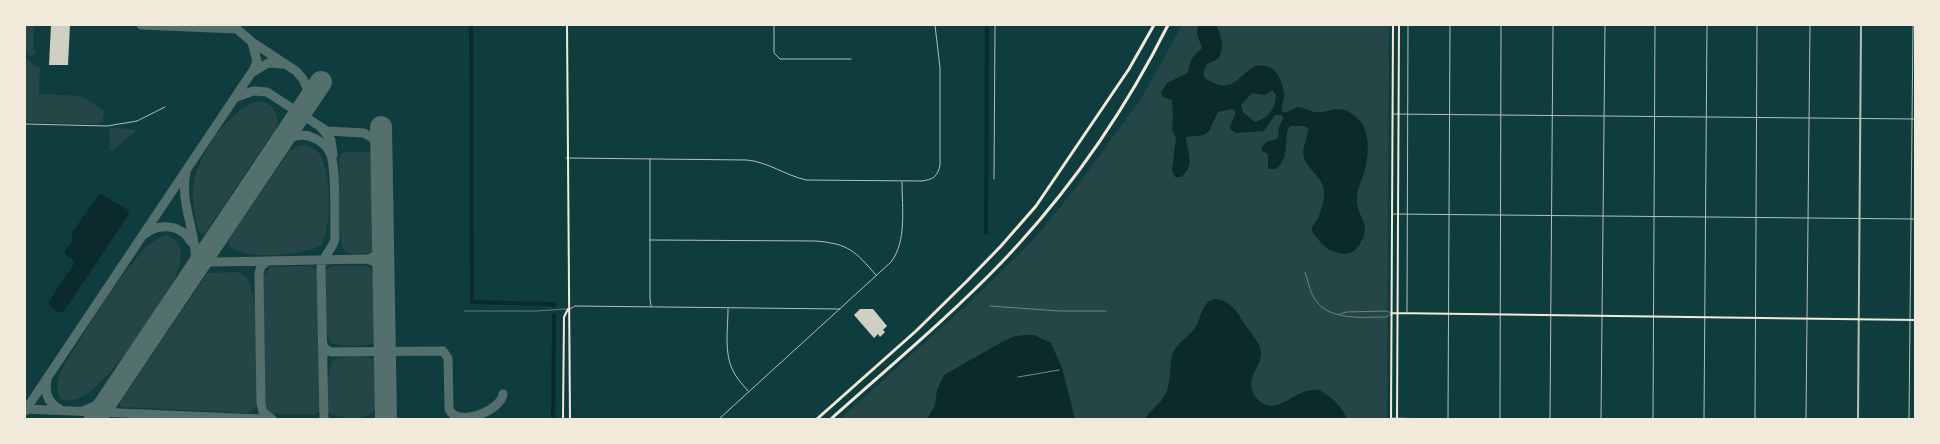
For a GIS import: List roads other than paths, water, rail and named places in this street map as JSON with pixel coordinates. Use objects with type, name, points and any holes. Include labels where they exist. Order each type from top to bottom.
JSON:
[{"type":"highway","points":[[817,419],[916,331],[1001,246],[1036,206],[1130,69],[1154,25]]},
{"type":"highway","points":[[831,419],[975,288],[1038,222],[1089,156],[1125,102],[1168,25]]},
{"type":"main road","points":[[567,25],[566,158],[570,419]]},
{"type":"main road","points":[[1391,419],[1394,25]]},
{"type":"main road","points":[[1397,419],[1399,25]]},
{"type":"main road","points":[[563,419],[564,317],[568,309]]},
{"type":"main road","points":[[1392,313],[1915,320]]},
{"type":"street","points":[[774,25],[774,53],[780,59],[851,59]]},
{"type":"street","points":[[566,158],[747,160],[760,161],[794,178],[806,180],[925,181],[936,176],[940,165],[940,68],[935,25]]},
{"type":"street","points":[[994,179],[995,25]]},
{"type":"street","points":[[1407,314],[1408,25]]},
{"type":"street","points":[[1448,419],[1450,25]]},
{"type":"street","points":[[1500,419],[1501,25]]},
{"type":"street","points":[[1550,419],[1553,25]]},
{"type":"street","points":[[1602,419],[1602,216],[1605,25]]},
{"type":"street","points":[[1653,419],[1655,25]]},
{"type":"street","points":[[1704,419],[1707,25]]},
{"type":"street","points":[[1755,419],[1758,25]]},
{"type":"street","points":[[1806,419],[1810,25]]},
{"type":"street","points":[[1858,419],[1861,25]]},
{"type":"street","points":[[1909,419],[1913,25]]},
{"type":"street","points":[[25,124],[107,126],[137,121],[165,108]]},
{"type":"street","points":[[1393,114],[1915,119]]},
{"type":"street","points":[[650,159],[651,307]]},
{"type":"street","points":[[719,419],[841,309],[895,256],[901,240],[902,181]]},
{"type":"street","points":[[1393,214],[1915,219]]},
{"type":"street","points":[[650,240],[816,241],[832,243],[848,248],[859,256],[876,275]]},
{"type":"street","points":[[568,309],[575,306],[841,309]]},
{"type":"street","points":[[728,308],[728,351],[731,366],[735,375],[748,392]]},
{"type":"street","points":[[1391,419],[1435,419]]},
{"type":"lane","points":[[1305,272],[1313,295],[1318,303],[1330,312],[1346,317],[1386,317],[1392,313]]},
{"type":"lane","points":[[990,306],[1060,311],[1106,311]]},
{"type":"lane","points":[[464,312],[536,312],[568,309]]},
{"type":"lane","points":[[1339,314],[1346,312],[1386,311],[1392,313]]},
{"type":"waterway","points":[[471,25],[472,302],[554,304],[554,306]]},
{"type":"waterway","points":[[986,233],[987,25]]},
{"type":"waterway","points":[[553,419],[554,315]]}]
